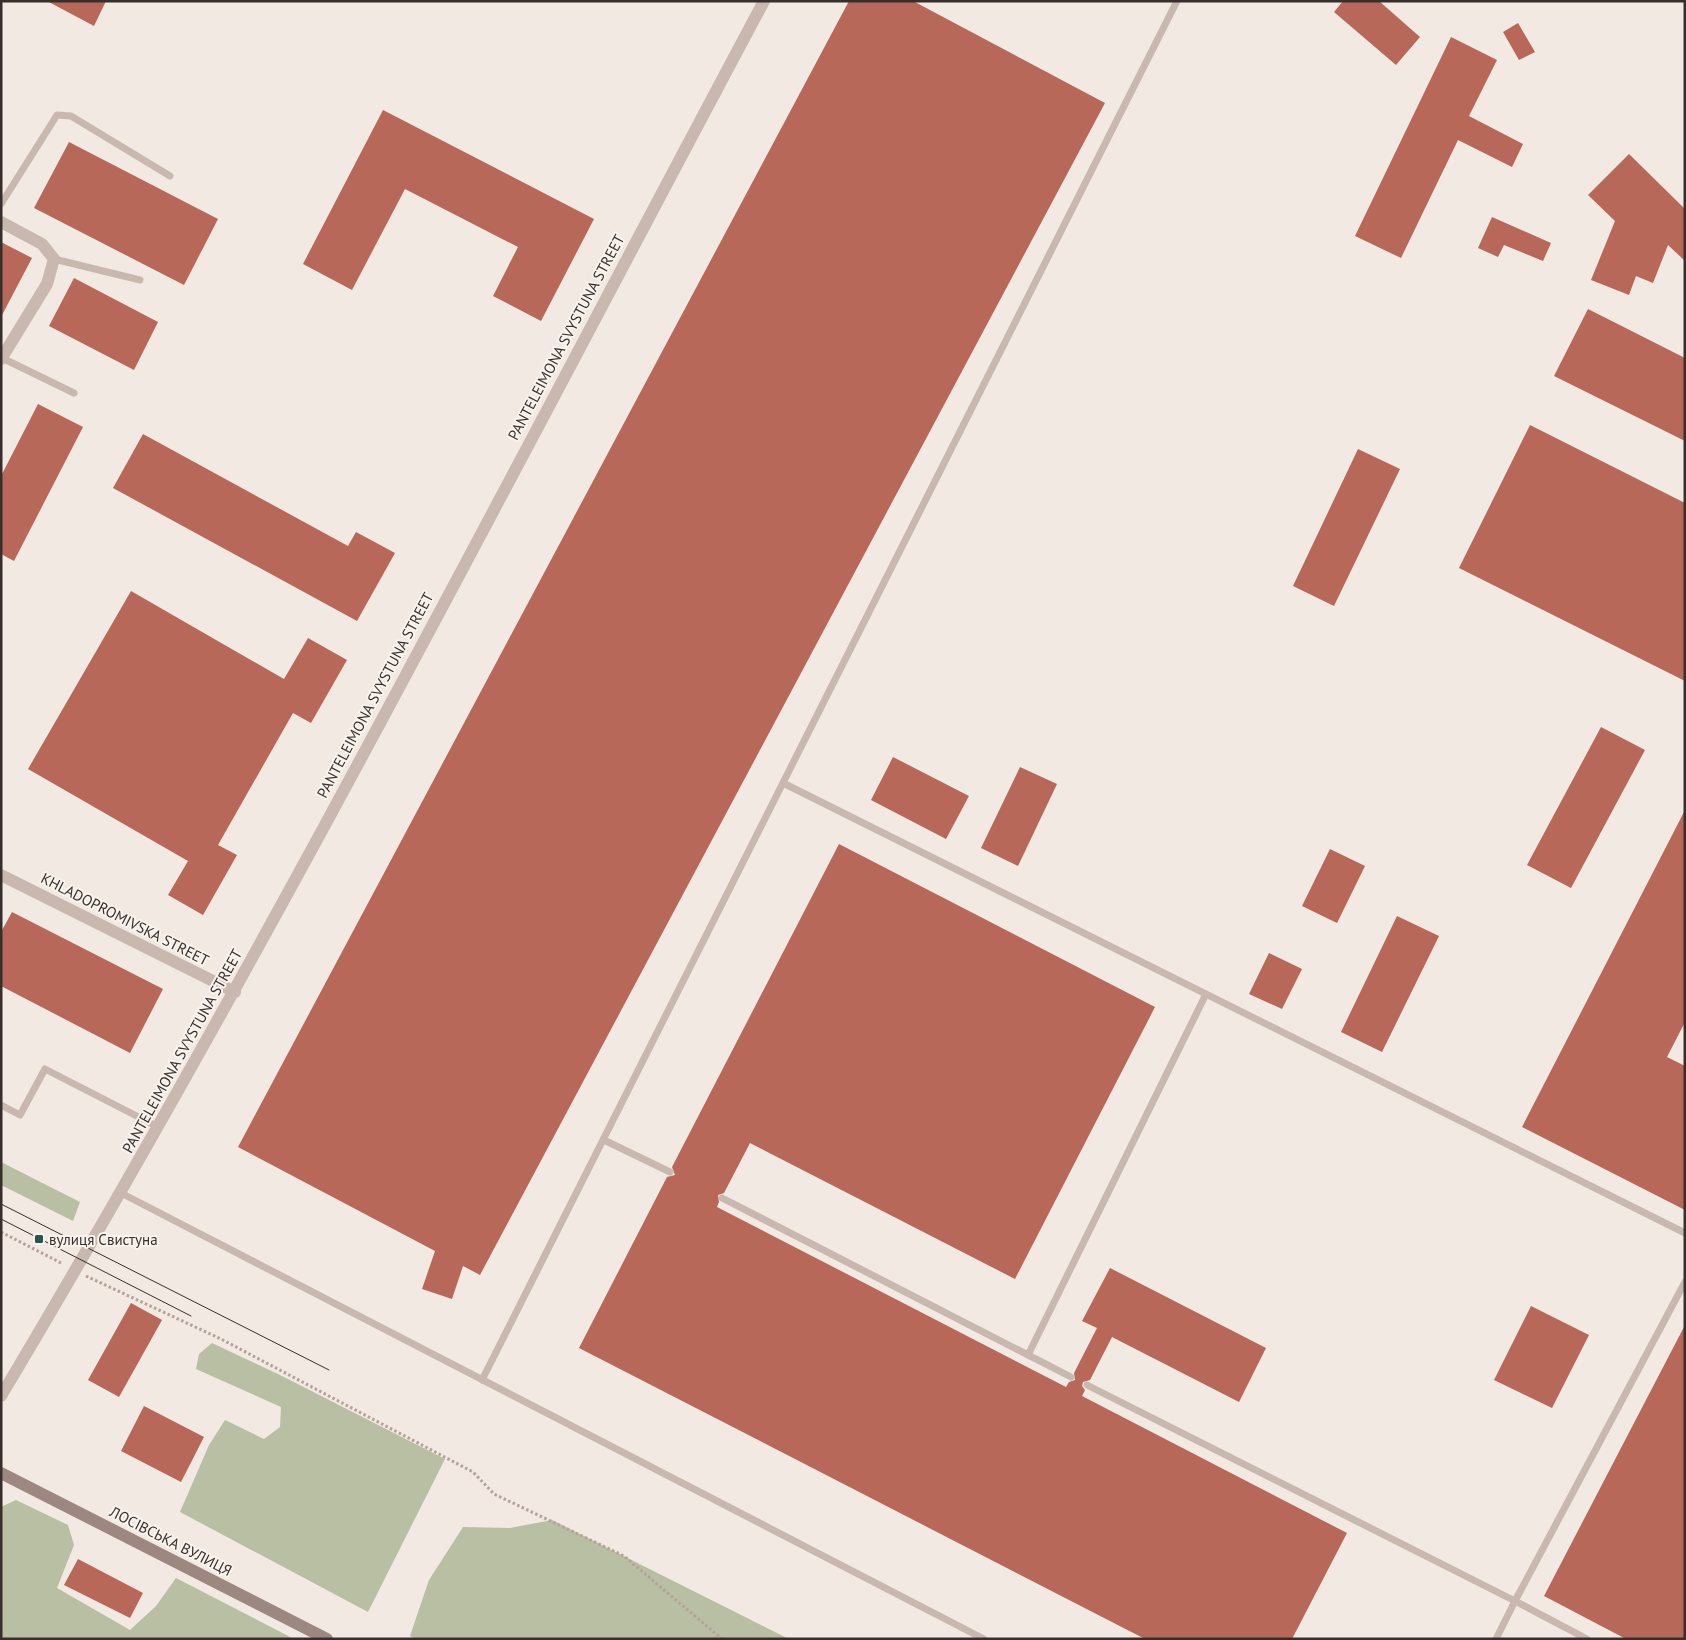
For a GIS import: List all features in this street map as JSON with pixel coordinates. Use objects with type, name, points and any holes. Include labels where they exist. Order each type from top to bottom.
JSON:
[{"type":"main road","name":"ЛОСІВСЬКА ВУЛИЦЯ","points":[[1,1473],[327,1639]]},
{"type":"street","name":"PANTELEIMONA SVYSTUNA STREET","points":[[1,1396],[76,1271],[235,992],[764,1]]},
{"type":"street","points":[[1,222],[42,244],[54,259],[47,284],[2,359]]},
{"type":"street","name":"KHLADOPROMIVSKA STREET","points":[[1,875],[235,992]]},
{"type":"lane","points":[[482,1380],[1177,1]]},
{"type":"lane","points":[[1,204],[57,115],[71,116],[170,176]]},
{"type":"lane","points":[[54,259],[140,280]]},
{"type":"lane","points":[[2,359],[74,393]]},
{"type":"lane","points":[[783,783],[1685,1233]]},
{"type":"lane","points":[[1028,1355],[1206,994]]},
{"type":"lane","points":[[1,1105],[20,1115],[45,1069],[158,1127]]},
{"type":"lane","points":[[606,1141],[670,1172]]},
{"type":"lane","points":[[121,1193],[984,1639]]},
{"type":"lane","points":[[722,1198],[1071,1378]]},
{"type":"lane","points":[[1496,1639],[1514,1601],[1685,1282]]},
{"type":"lane","points":[[1087,1385],[1587,1639]]},
{"type":"path","points":[[1,1232],[76,1271],[221,1339],[473,1472],[494,1494],[624,1556],[722,1639]]},
{"type":"green space","points":[[1,1162],[80,1202],[73,1221],[1,1185]]},
{"type":"green space","points":[[212,1343],[280,1375],[445,1459],[368,1612],[180,1512],[209,1445],[225,1420],[264,1439],[280,1427],[281,1407],[196,1369],[199,1354]]},
{"type":"green space","points":[[16,1500],[68,1525],[74,1545],[57,1588],[130,1630],[156,1606],[176,1578],[294,1639],[1,1639],[1,1507]]},
{"type":"green space","points":[[552,1520],[789,1639],[416,1639],[410,1636],[429,1580],[463,1527],[510,1528]]},
{"type":"building","points":[[47,1],[106,1],[94,26]]},
{"type":"building","points":[[849,1],[913,1],[1105,103],[480,1275],[463,1266],[452,1299],[422,1289],[435,1251],[238,1147]]},
{"type":"building","points":[[1343,1],[1379,1],[1420,37],[1396,65],[1334,12]]},
{"type":"building","points":[[1518,23],[1535,52],[1519,60],[1503,32]]},
{"type":"building","points":[[1451,37],[1497,60],[1469,116],[1523,144],[1512,167],[1458,140],[1401,258],[1355,236]]},
{"type":"building","points":[[383,110],[594,219],[541,321],[493,296],[518,247],[405,189],[352,290],[303,264]]},
{"type":"building","points":[[69,142],[218,219],[184,285],[34,208]]},
{"type":"building","points":[[1629,154],[1685,209],[1685,261],[1668,245],[1653,283],[1636,276],[1629,295],[1591,280],[1615,221],[1588,195]]},
{"type":"building","points":[[1492,217],[1551,243],[1543,261],[1504,245],[1498,257],[1478,248]]},
{"type":"building","points":[[1,242],[32,258],[1,317]]},
{"type":"building","points":[[74,278],[158,322],[134,370],[49,326]]},
{"type":"building","points":[[1588,309],[1685,358],[1685,441],[1554,376]]},
{"type":"building","points":[[38,404],[83,427],[14,561],[1,554],[1,476]]},
{"type":"building","points":[[1530,425],[1685,503],[1685,681],[1459,568]]},
{"type":"building","points":[[143,434],[348,546],[356,532],[395,553],[357,621],[113,488]]},
{"type":"building","points":[[1358,449],[1400,469],[1334,606],[1293,586]]},
{"type":"building","points":[[131,591],[284,679],[308,638],[347,660],[311,723],[293,713],[218,845],[237,855],[203,915],[168,895],[188,861],[28,769]]},
{"type":"building","points":[[1601,727],[1645,750],[1571,888],[1527,865]]},
{"type":"building","points":[[893,757],[969,796],[946,839],[871,800]]},
{"type":"building","points":[[1020,767],[1057,784],[1018,866],[981,848]]},
{"type":"building","points":[[1685,810],[1685,1022],[1667,1057],[1685,1066],[1685,1210],[1522,1127]]},
{"type":"building","points":[[839,844],[1155,1007],[1015,1279],[750,1143],[724,1193],[718,1195],[719,1202],[717,1207],[1066,1387],[1069,1382],[1075,1380],[1074,1373],[1097,1328],[1082,1321],[1110,1268],[1266,1348],[1239,1402],[1112,1337],[1090,1380],[1083,1382],[1082,1386],[1085,1390],[1082,1396],[1347,1533],[1292,1639],[1145,1639],[579,1348],[667,1177],[675,1175],[672,1167]]},
{"type":"building","points":[[1330,849],[1365,866],[1337,923],[1302,906]]},
{"type":"building","points":[[12,912],[163,989],[130,1053],[1,986],[1,932]]},
{"type":"building","points":[[1397,916],[1439,936],[1382,1052],[1341,1032]]},
{"type":"building","points":[[1269,953],[1302,969],[1282,1009],[1249,994]]},
{"type":"building","points":[[131,1303],[162,1320],[119,1397],[88,1380]]},
{"type":"building","points":[[1531,1306],[1589,1335],[1552,1408],[1494,1380]]},
{"type":"building","points":[[1685,1325],[1685,1639],[1626,1639],[1544,1596]]},
{"type":"building","points":[[144,1406],[204,1437],[181,1482],[121,1451]]},
{"type":"building","points":[[78,1559],[143,1593],[130,1618],[64,1585]]},
{"type":"tram line","points":[[1,1204],[329,1370]]},
{"type":"tram line","points":[[1,1219],[191,1316]]},
{"type":"place","name":"вулиця Свистуна","points":[[39,1239]]}]
